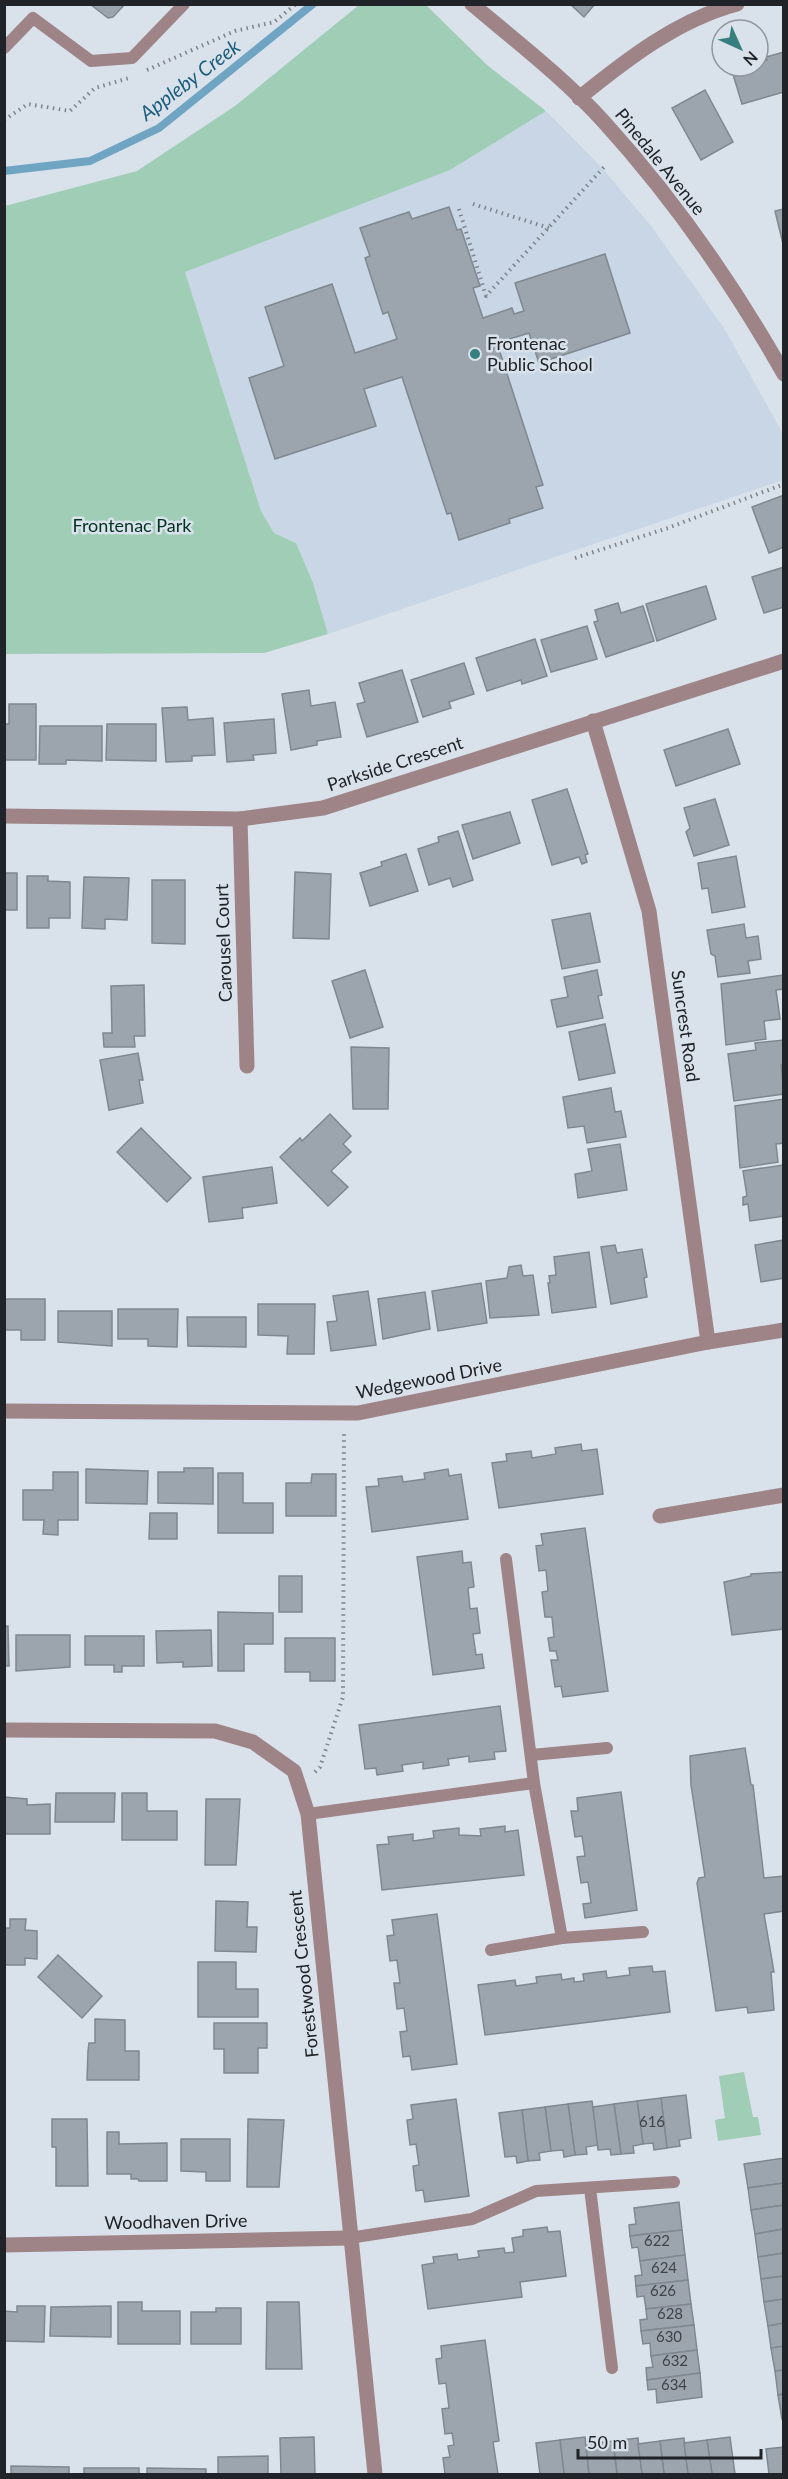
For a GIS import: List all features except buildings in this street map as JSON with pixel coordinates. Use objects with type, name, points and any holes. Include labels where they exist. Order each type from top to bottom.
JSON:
[{"type":"street","name":"Pinedale Avenue","points":[[472,4],[579,98],[649,174],[685,221],[783,374]]},
{"type":"street","points":[[579,98],[611,72],[678,28],[710,12],[737,4]]},
{"type":"street","name":"Parkside Crescent","points":[[4,816],[240,819],[323,808],[783,661]]},
{"type":"street","name":"Suncrest Road","points":[[593,721],[649,910],[708,1342]]},
{"type":"street","name":"Carousel Court","points":[[240,819],[248,1066]]},
{"type":"street","name":"Wedgewood Drive","points":[[4,1411],[358,1413],[708,1342],[783,1330]]},
{"type":"street","points":[[660,1516],[783,1495]]},
{"type":"street","name":"Forestwood Crescent","points":[[4,1730],[215,1731],[253,1742],[294,1771],[308,1814],[349,2238],[375,2475]]},
{"type":"street","name":"Woodhaven Drive","points":[[4,2245],[349,2238]]},
{"type":"lane","points":[[4,48],[33,18],[91,61],[132,58],[184,4]]},
{"type":"lane","points":[[506,1559],[534,1783],[562,1938]]},
{"type":"lane","points":[[531,1755],[607,1748]]},
{"type":"lane","points":[[308,1814],[534,1783]]},
{"type":"lane","points":[[491,1950],[562,1938],[643,1932]]},
{"type":"lane","points":[[349,2238],[472,2219],[536,2191],[674,2182]]},
{"type":"lane","points":[[590,2188],[612,2368]]},
{"type":"path","points":[[459,209],[486,296],[605,166]]},
{"type":"path","points":[[473,204],[549,228]]},
{"type":"path","points":[[575,558],[668,528],[783,484]]},
{"type":"path","points":[[299,1788],[320,1767],[343,1696],[344,1413]]},
{"type":"shaded area","name":"Frontenac Public School","points":[[546,111],[603,169],[651,226],[724,328],[783,434],[783,480],[328,634],[313,583],[296,543],[274,533],[261,511],[185,272],[450,170]]},
{"type":"green space","name":"Frontenac Park","points":[[359,5],[426,5],[487,65],[546,111],[450,170],[185,272],[261,511],[274,533],[296,543],[313,583],[328,634],[264,653],[5,654],[5,206],[137,171],[235,106]]},
{"type":"green space","points":[[744,2072],[753,2117],[758,2117],[761,2135],[718,2141],[715,2120],[725,2118],[719,2076]]},
{"type":"waterway","name":"Appleby Creek","points":[[4,171],[90,161],[159,128],[313,4]]},
{"type":"place","name":"Frontenac Public School","points":[[475,354]]}]
